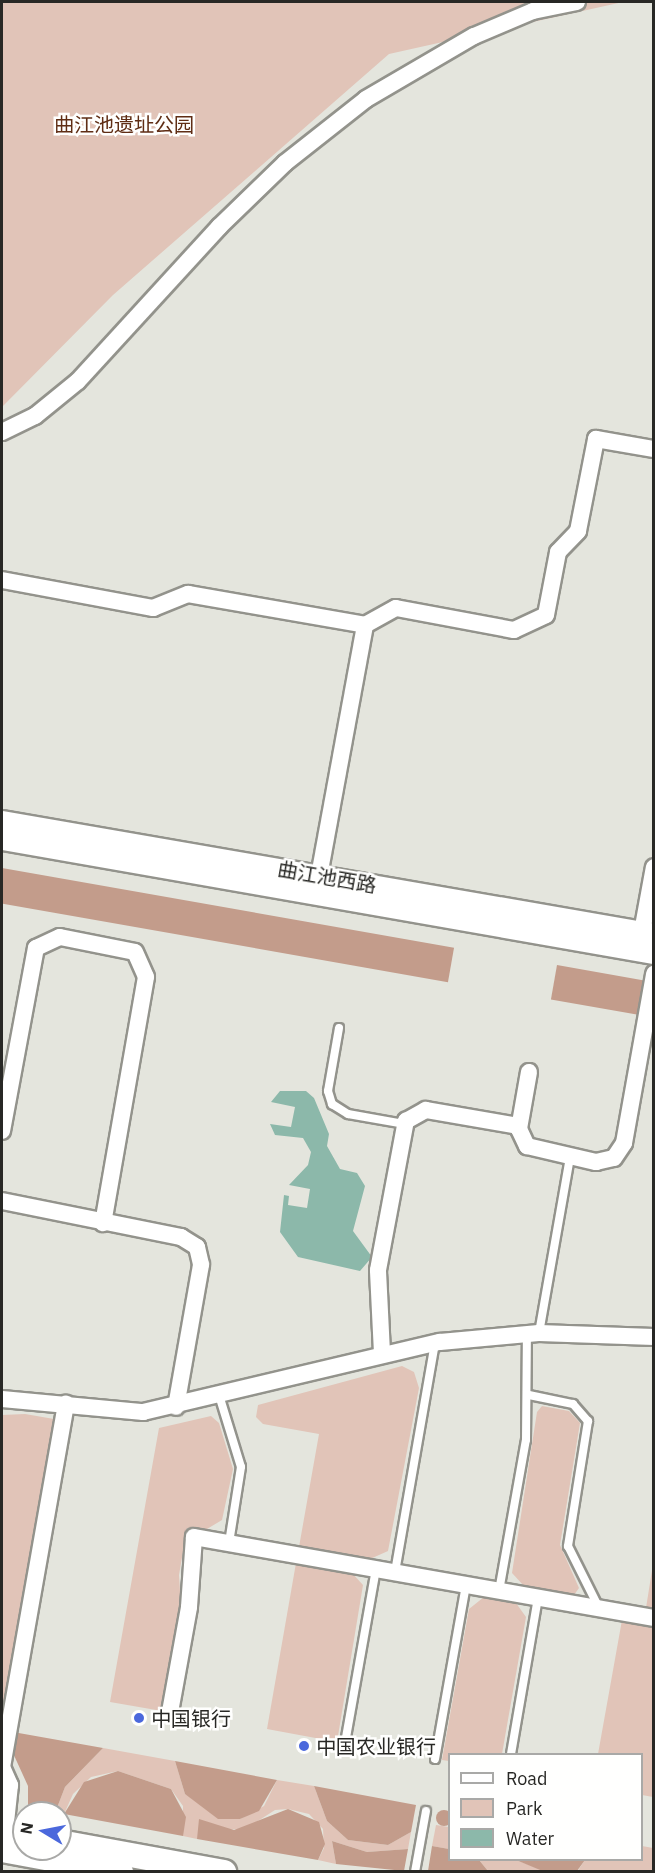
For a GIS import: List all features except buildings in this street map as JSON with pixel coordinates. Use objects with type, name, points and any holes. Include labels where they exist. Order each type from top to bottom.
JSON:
[{"type":"main road","points":[[8,1837],[93,1869],[121,1872]]},
{"type":"main road","points":[[72,1844],[224,1872]]},
{"type":"street","points":[[2,432],[35,416],[78,381],[227,219],[366,99],[474,36],[534,11],[577,2]]},
{"type":"street","points":[[2,580],[153,608],[188,594],[365,625],[396,608],[514,630],[546,615],[558,552],[578,531],[596,439],[654,449]]},
{"type":"street","points":[[319,876],[365,625]]},
{"type":"street","name":"曲江池西路","points":[[2,820],[319,876],[647,942]]},
{"type":"street","name":"曲江池西路","points":[[2,839],[647,942]]},
{"type":"street","points":[[647,942],[654,867]]},
{"type":"street","points":[[2,1131],[36,948],[60,937],[135,952],[146,977],[103,1223]]},
{"type":"street","points":[[529,1072],[519,1126],[530,1149],[605,1162],[620,1151],[654,974]]},
{"type":"street","points":[[382,1353],[378,1270],[405,1124],[426,1110],[519,1126]]},
{"type":"street","points":[[2,1201],[181,1237],[201,1255],[176,1407]]},
{"type":"street","points":[[2,1399],[66,1404],[126,1413],[176,1407],[382,1353],[435,1342],[533,1333],[654,1337]]},
{"type":"street","points":[[8,1837],[10,1785],[2,1767],[66,1404]]},
{"type":"street","points":[[170,1712],[189,1607],[194,1537],[654,1618]]},
{"type":"lane","points":[[339,1028],[328,1091],[332,1104],[348,1114],[405,1124]]},
{"type":"lane","points":[[500,1591],[529,1395],[533,1333],[570,1157]]},
{"type":"lane","points":[[395,1572],[435,1342]]},
{"type":"lane","points":[[219,1395],[241,1467],[229,1543]]},
{"type":"lane","points":[[529,1395],[573,1404],[588,1421],[568,1545],[599,1608]]},
{"type":"lane","points":[[345,1743],[376,1569]]},
{"type":"lane","points":[[435,1759],[466,1585]]},
{"type":"lane","points":[[511,1753],[538,1598]]},
{"type":"lane","points":[[415,1872],[426,1811]]},
{"type":"green space","name":"曲江池遗址公园","points":[[2,2],[623,2],[389,54],[113,295],[2,407]]},
{"type":"green space","points":[[402,1366],[414,1372],[419,1388],[388,1551],[370,1559],[299,1547],[319,1434],[263,1424],[256,1417],[258,1405]]},
{"type":"green space","points":[[542,1406],[569,1411],[580,1423],[560,1545],[579,1588],[574,1595],[524,1586],[512,1573],[537,1412]]},
{"type":"green space","points":[[25,1414],[54,1419],[2,1713],[2,1415]]},
{"type":"green space","points":[[211,1416],[219,1423],[233,1469],[222,1520],[207,1529],[187,1528],[179,1575],[181,1606],[162,1711],[110,1702],[159,1428]]},
{"type":"green space","points":[[296,1563],[352,1573],[363,1585],[337,1742],[267,1729]]},
{"type":"green space","points":[[653,1564],[653,1609],[646,1608]]},
{"type":"green space","points":[[484,1597],[516,1603],[526,1617],[502,1753],[448,1753],[448,1761],[442,1760],[469,1609]]},
{"type":"green space","points":[[622,1620],[653,1626],[653,1797],[643,1795],[643,1753],[598,1753]]},
{"type":"green space","points":[[103,1748],[175,1761],[185,1794],[240,1819],[264,1806],[277,1780],[314,1786],[327,1821],[348,1840],[388,1845],[411,1832],[408,1849],[367,1852],[332,1841],[336,1864],[318,1860],[324,1848],[323,1829],[309,1814],[288,1809],[275,1810],[247,1828],[227,1830],[206,1824],[197,1839],[183,1836],[183,1806],[171,1789],[118,1771],[91,1777],[73,1794],[70,1801],[60,1801],[65,1787]]},
{"type":"green space","points":[[436,1825],[448,1827],[448,1849],[432,1846]]},
{"type":"green space","points":[[643,1846],[653,1848],[653,1871],[577,1872],[584,1861],[643,1861]]},
{"type":"green space","points":[[480,1861],[519,1861],[545,1871],[488,1871]]},
{"type":"shaded area","points":[[2,868],[454,948],[448,982],[2,904]]},
{"type":"shaded area","points":[[557,965],[646,981],[640,1015],[551,999]]},
{"type":"shaded area","points":[[13,1732],[103,1748],[65,1787],[60,1801],[28,1801],[28,1786],[12,1751]]},
{"type":"shaded area","points":[[175,1761],[277,1780],[259,1811],[240,1819],[218,1819],[185,1794]]},
{"type":"shaded area","points":[[118,1771],[171,1789],[186,1817],[183,1836],[72,1815],[72,1801],[84,1782]]},
{"type":"shaded area","points":[[314,1786],[416,1805],[411,1832],[388,1845],[348,1840],[327,1821]]},
{"type":"shaded area","points":[[288,1809],[319,1822],[325,1844],[318,1860],[197,1839],[199,1819],[234,1830]]},
{"type":"shaded area","points":[[441,1811],[447,1811],[448,1824],[444,1826],[436,1818]]},
{"type":"shaded area","points":[[332,1841],[367,1852],[408,1849],[404,1871],[336,1864]]},
{"type":"shaded area","points":[[432,1846],[448,1849],[448,1861],[480,1861],[488,1871],[428,1871]]},
{"type":"shaded area","points":[[518,1861],[584,1861],[577,1871],[545,1872]]},
{"type":"water","points":[[280,1091],[306,1091],[314,1098],[329,1134],[327,1146],[340,1169],[357,1173],[365,1186],[353,1231],[372,1257],[360,1271],[298,1257],[280,1232],[284,1195],[289,1196],[288,1205],[307,1208],[310,1189],[289,1185],[308,1165],[311,1152],[303,1138],[275,1135],[270,1124],[291,1127],[295,1107],[271,1102]]},
{"type":"place","name":"中国银行","points":[[139,1718]]},
{"type":"place","name":"中国农业银行","points":[[304,1746]]}]
